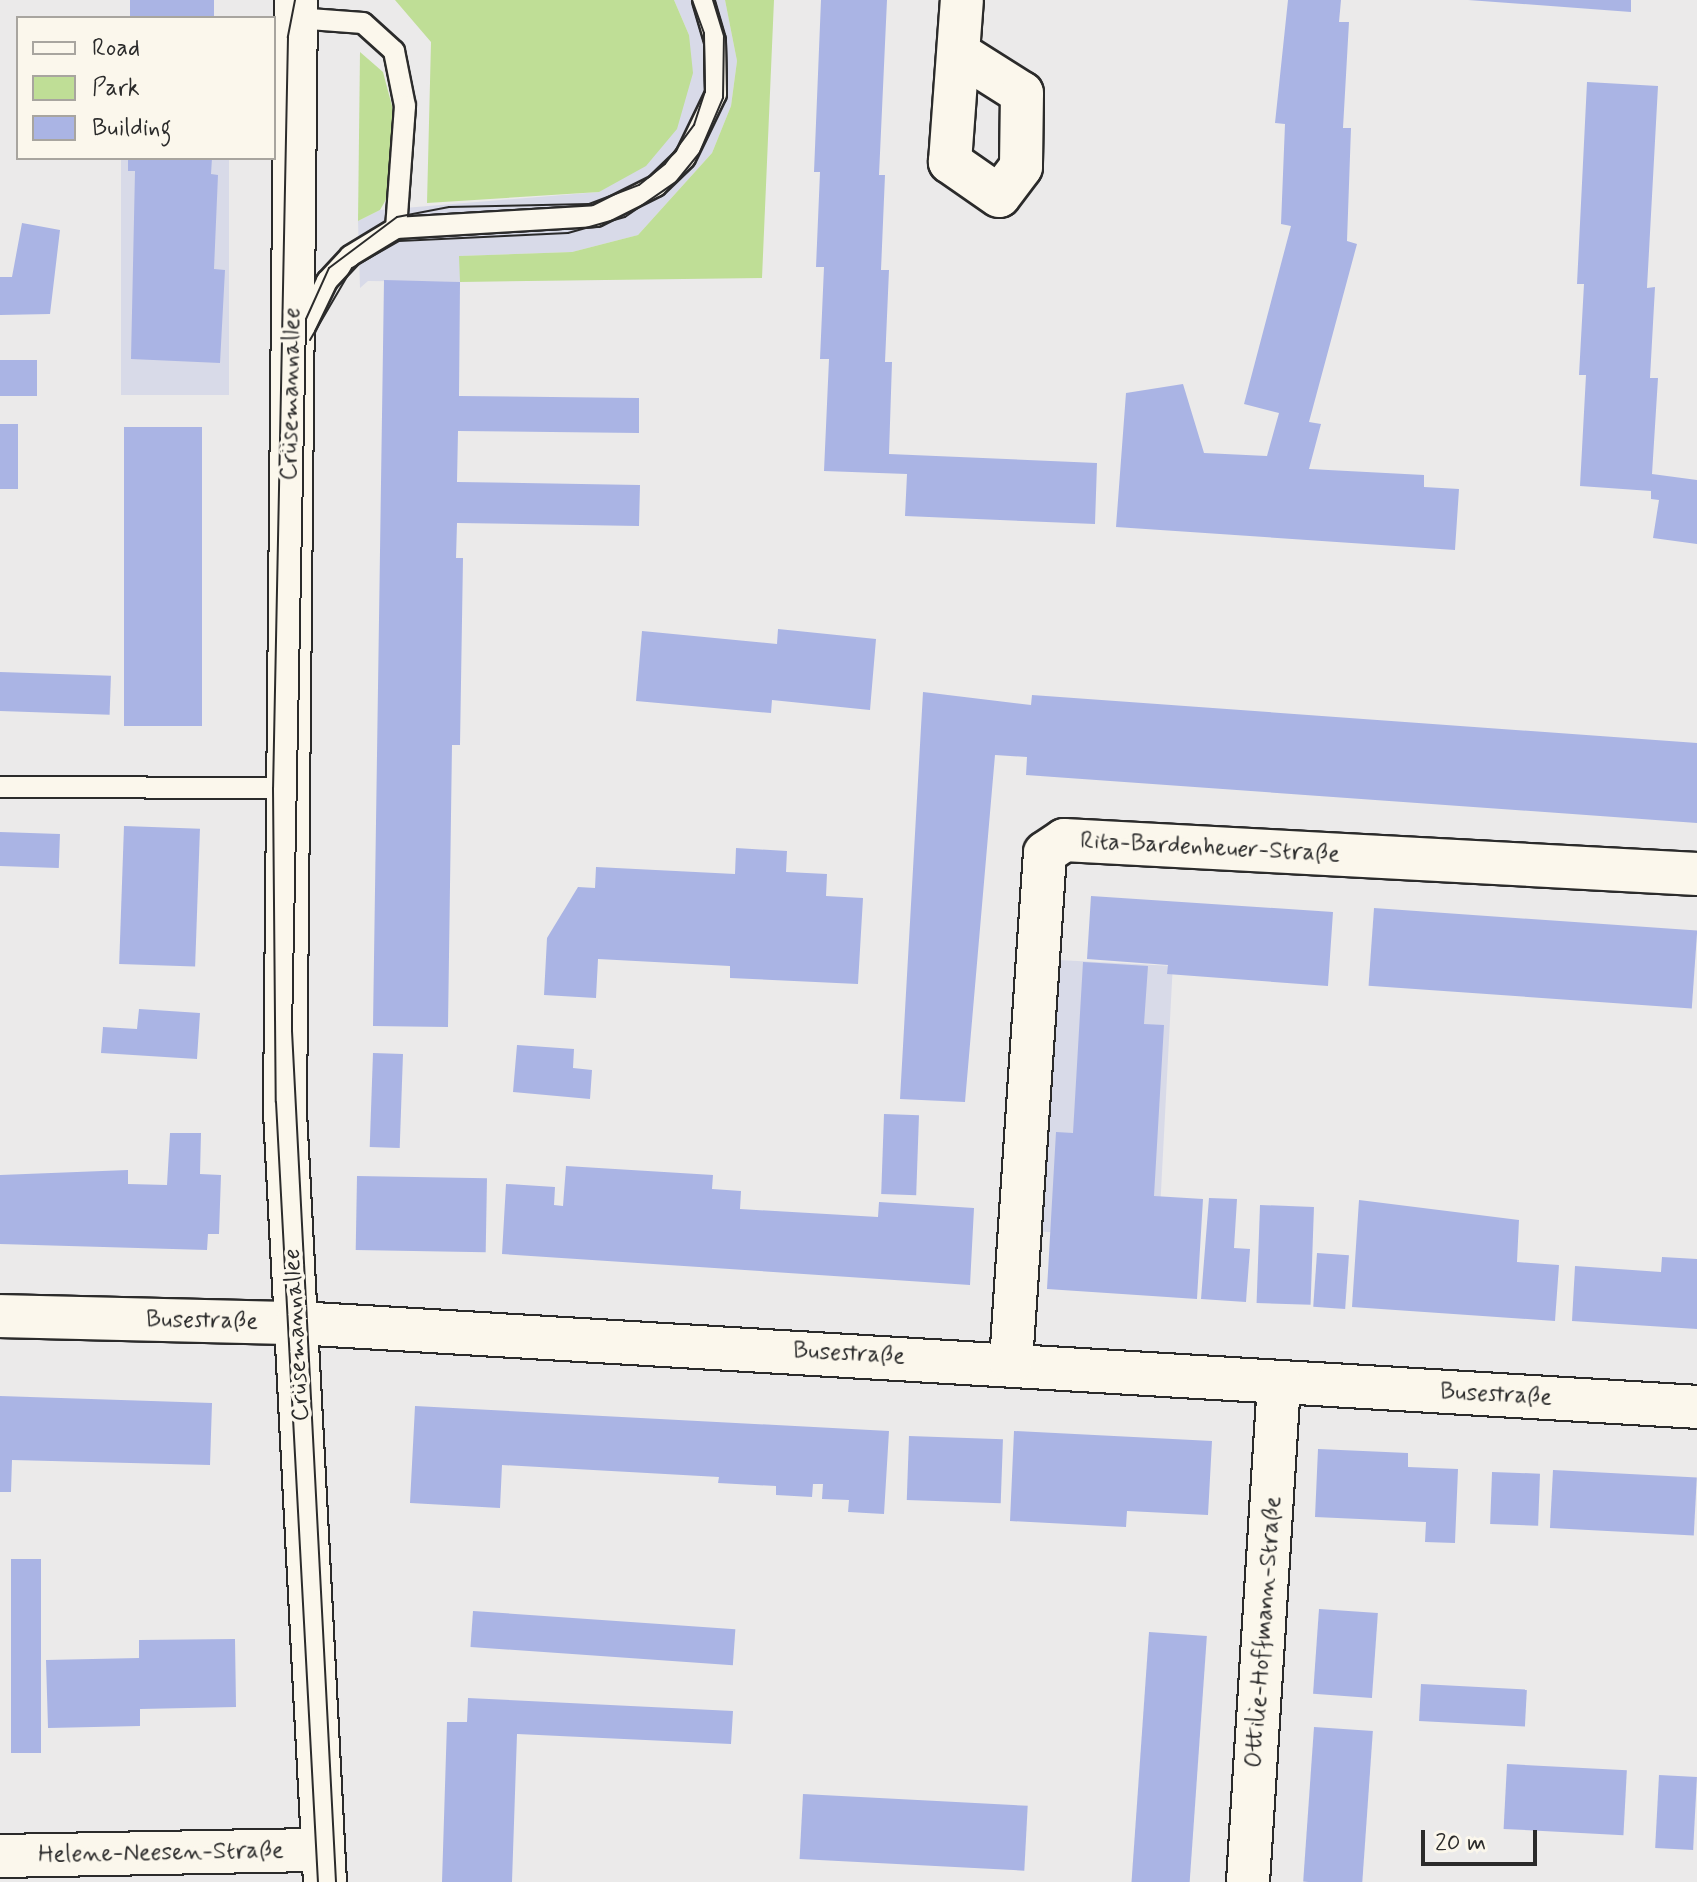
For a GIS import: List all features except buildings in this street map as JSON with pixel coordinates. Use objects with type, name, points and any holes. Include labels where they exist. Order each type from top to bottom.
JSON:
[{"type":"street","points":[[960,54],[962,0]]},
{"type":"street","name":"Crüsemannallee","points":[[296,9],[284,788],[285,1112],[323,1866]]},
{"type":"street","name":"Rita-Bardenheuer-Straße","points":[[1011,1362],[1045,853],[1064,840],[1697,874]]},
{"type":"street","name":"Busestraße","points":[[0,1316],[297,1323],[1011,1362],[1279,1382],[1697,1407]]},
{"type":"street","name":"Ottilie-Hoffmann-Straße","points":[[1248,1882],[1279,1382]]},
{"type":"street","name":"Helene-Neesen-Straße","points":[[0,1856],[323,1866]]},
{"type":"lane","points":[[291,355],[327,281],[350,256],[396,228],[596,216],[656,186],[685,158],[716,94],[715,41],[703,0]]},
{"type":"lane","points":[[296,9],[363,23],[394,51],[405,106],[396,228]]},
{"type":"lane","points":[[0,787],[284,788]]},
{"type":"shaded area","points":[[674,0],[725,0],[737,61],[731,106],[712,153],[638,235],[572,252],[460,256],[460,282],[368,281],[360,288],[358,221],[380,210],[599,192],[689,35]]},
{"type":"shaded area","points":[[121,160],[229,160],[229,395],[121,395]]},
{"type":"shaded area","points":[[1039,959],[1173,966],[1159,1238],[1025,1231]]},
{"type":"green space","points":[[395,0],[674,0],[689,35],[693,73],[677,129],[646,166],[599,192],[427,203],[431,42]]},
{"type":"green space","points":[[725,0],[774,0],[762,278],[460,282],[459,256],[572,252],[638,235],[712,153],[731,106],[737,61]]},
{"type":"green space","points":[[360,52],[383,72],[396,121],[388,196],[380,210],[358,221]]},
{"type":"tram line","points":[[295,0],[288,37],[273,788],[276,1102],[318,1882]]},
{"type":"tram line","points":[[336,1882],[292,1030],[306,319],[329,268],[397,217],[449,207],[589,204],[639,185],[665,164],[694,125],[705,92],[704,33],[692,0]]},
{"type":"tram line","points":[[310,340],[352,268],[399,241],[568,233],[625,217],[676,182],[700,152],[723,98],[724,36],[713,0]]}]
